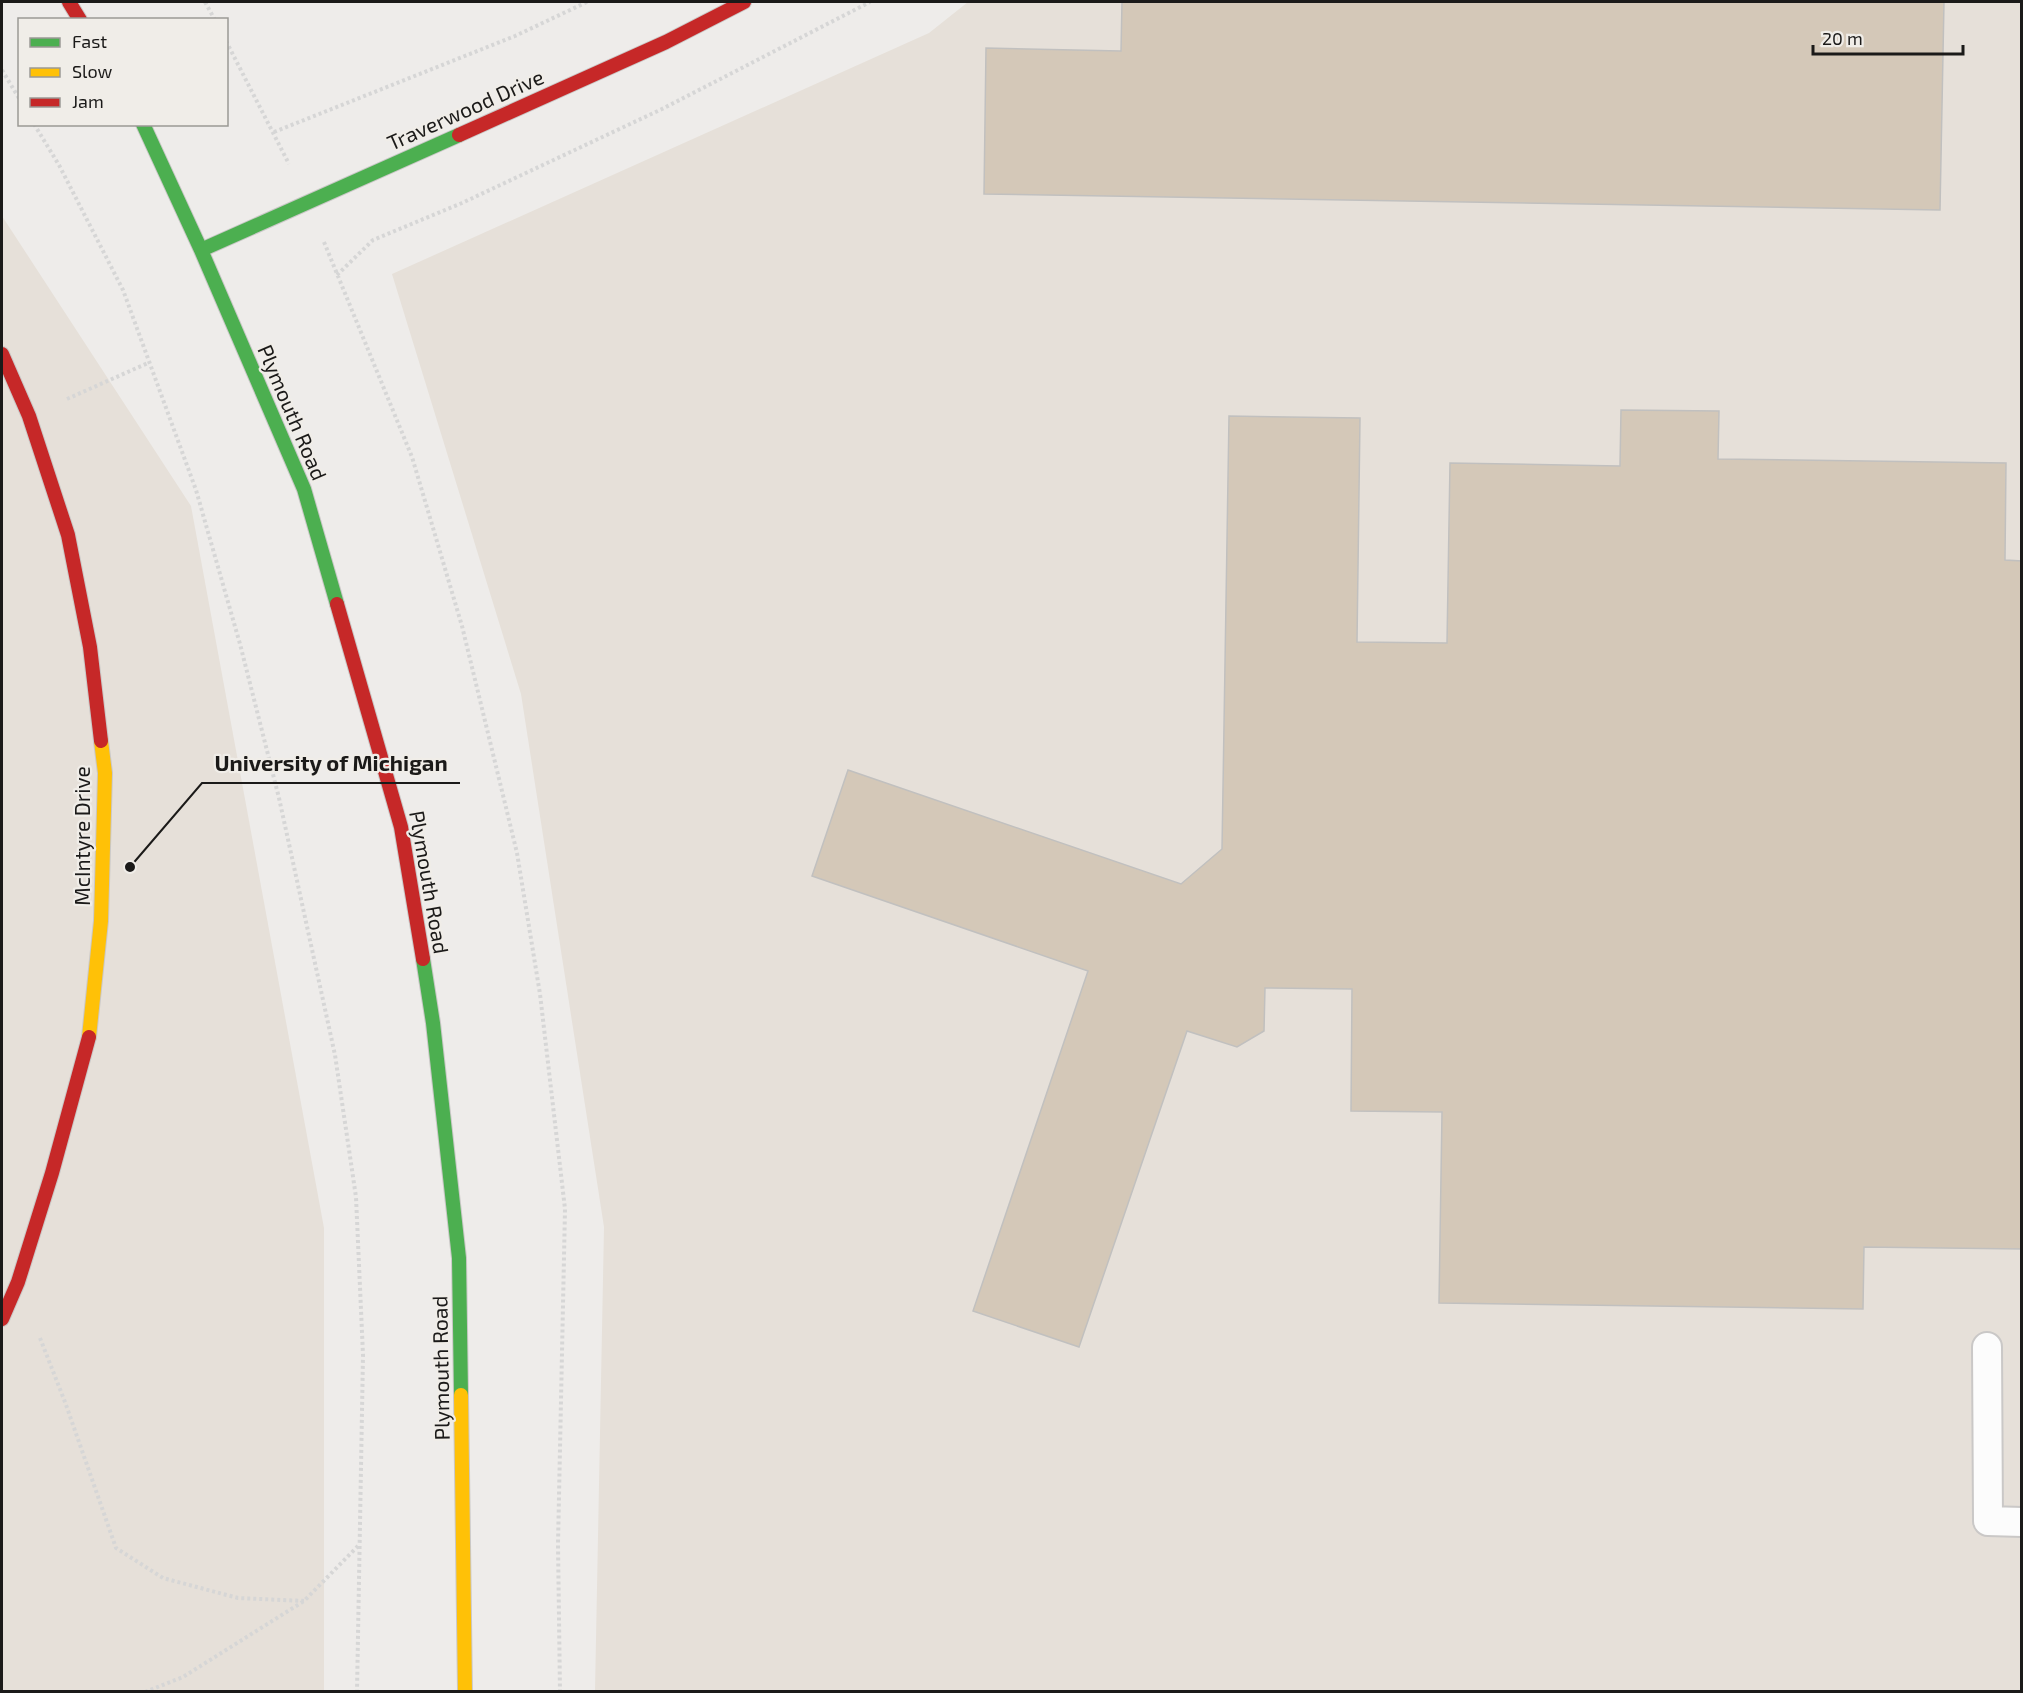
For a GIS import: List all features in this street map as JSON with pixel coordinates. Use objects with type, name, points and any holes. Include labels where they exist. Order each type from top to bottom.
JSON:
[{"type":"main road","points":[[69,2],[79,18]]},
{"type":"main road","name":"Traverwood Drive","points":[[201,250],[666,42],[744,2]]},
{"type":"main road","name":"Plymouth Road","points":[[144,126],[201,250],[304,489],[402,827],[433,1023],[459,1258],[465,1692]]},
{"type":"main road","name":"McIntyre Drive","points":[[2,354],[29,416],[68,535],[90,647],[105,773],[101,921],[88,1042],[52,1173],[21,1271],[2,1319]]},
{"type":"lane","points":[[1987,1347],[1988,1521],[2022,1522]]},
{"type":"path","points":[[205,2],[213,18]]},
{"type":"path","points":[[228,45],[274,132],[515,36],[587,2]]},
{"type":"path","points":[[560,1692],[558,1544],[565,1209],[538,982],[517,852],[462,626],[412,456],[337,275],[373,240],[462,203],[662,109],[870,2]]},
{"type":"path","points":[[2,70],[18,97]]},
{"type":"path","points":[[35,126],[59,165],[123,290],[196,490],[240,644],[279,798],[335,1055],[356,1197],[363,1354],[357,1692]]},
{"type":"path","points":[[29,416],[148,363]]},
{"type":"path","points":[[36,1328],[69,1413],[116,1548],[163,1578],[238,1598],[304,1601]]},
{"type":"path","points":[[145,1692],[183,1677],[304,1601],[359,1545]]},
{"type":"shaded area","points":[[968,2],[2021,2],[2021,1691],[595,1691],[604,1227],[521,694],[392,274],[929,33]]},
{"type":"shaded area","points":[[2,216],[191,506],[324,1228],[324,1691],[2,1691]]},
{"type":"building","points":[[1122,2],[1944,2],[1940,210],[984,194],[986,48],[1121,51]]},
{"type":"building","points":[[1621,410],[1719,411],[1718,459],[2006,463],[2005,560],[2022,561],[2022,1249],[1864,1247],[1863,1309],[1439,1303],[1442,1112],[1351,1111],[1352,989],[1265,988],[1264,1031],[1237,1047],[1187,1031],[1079,1347],[973,1311],[1088,971],[812,876],[848,770],[1181,884],[1222,849],[1229,416],[1360,418],[1357,642],[1447,643],[1450,463],[1620,466]]},
{"type":"traffic: fast","points":[[144,126],[201,250],[304,489],[337,604]]},
{"type":"traffic: fast","points":[[201,250],[459,135]]},
{"type":"traffic: fast","points":[[423,959],[433,1023],[459,1258],[461,1395]]},
{"type":"traffic: slow","points":[[89,1037],[101,921],[105,773],[101,741]]},
{"type":"traffic: slow","points":[[461,1395],[465,1692]]},
{"type":"traffic: jam","points":[[69,2],[79,18]]},
{"type":"traffic: jam","points":[[459,135],[666,42],[744,2]]},
{"type":"traffic: jam","points":[[2,354],[29,416],[68,535],[90,647],[101,741]]},
{"type":"traffic: jam","points":[[337,604],[401,827],[423,959]]},
{"type":"traffic: jam","points":[[2,1319],[18,1282],[52,1173],[89,1037]]},
{"type":"place","name":"University of Michigan","points":[[130,867]]}]
